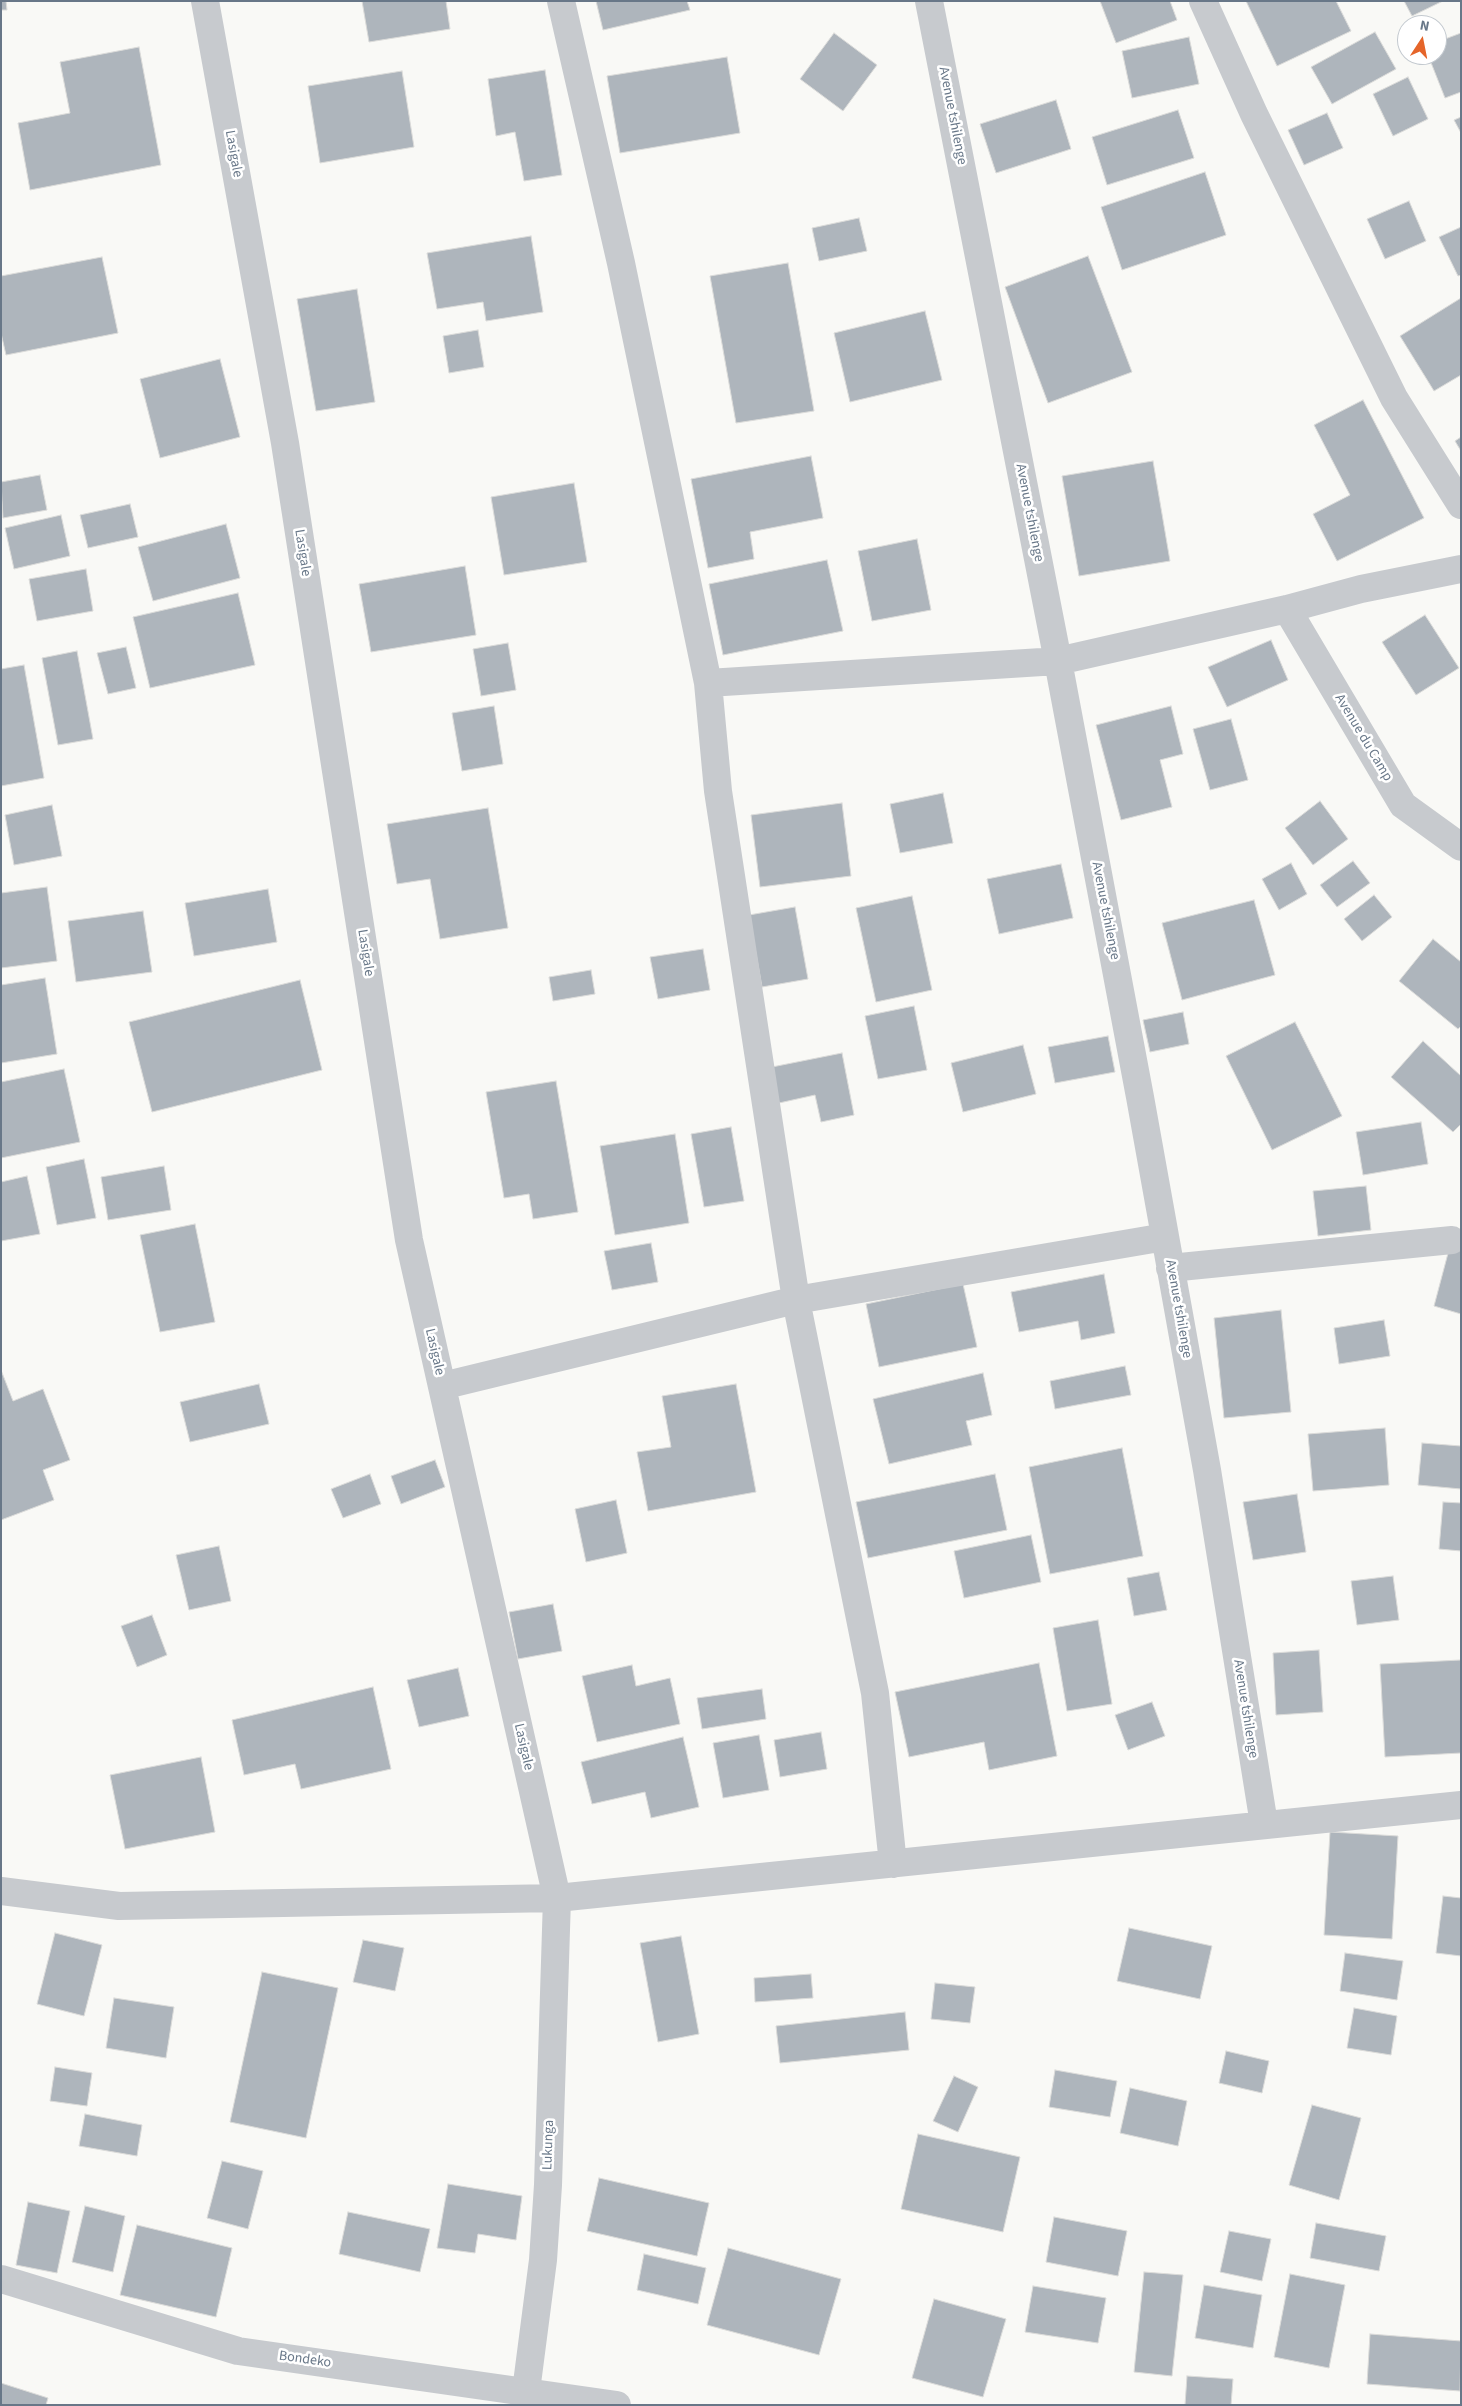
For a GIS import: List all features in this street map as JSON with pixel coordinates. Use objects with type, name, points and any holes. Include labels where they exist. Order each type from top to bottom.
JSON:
[{"type":"street","name":"Lasigale","points":[[205,1],[286,453],[410,1240],[557,1898]]},
{"type":"street","points":[[561,1],[620,263],[708,683],[718,790],[796,1300],[876,1693],[893,1864]]},
{"type":"street","name":"Avenue tshilenge","points":[[929,1],[1058,661],[1165,1237],[1207,1470],[1264,1824]]},
{"type":"street","points":[[1202,1],[1254,114],[1394,398],[1461,505]]},
{"type":"street","points":[[708,683],[1058,661],[1286,609],[1361,589],[1461,569]]},
{"type":"street","name":"Avenue du Camp","points":[[1286,609],[1403,806],[1461,847]]},
{"type":"street","points":[[442,1386],[796,1300],[1165,1237]]},
{"type":"street","points":[[1170,1268],[1452,1240]]},
{"type":"street","points":[[1,1891],[118,1906],[557,1898],[1461,1805]]},
{"type":"street","name":"Lukunga","points":[[526,2391],[543,2260],[548,2185],[557,1898]]},
{"type":"street","name":"Bondeko","points":[[1,2280],[238,2351],[617,2405]]},
{"type":"building","points":[[1,1],[6,1],[7,10],[1,10]]},
{"type":"building","points":[[362,1],[446,1],[450,29],[369,42]]},
{"type":"building","points":[[596,1],[687,1],[690,10],[603,30]]},
{"type":"building","points":[[1100,1],[1170,1],[1177,20],[1116,43]]},
{"type":"building","points":[[1246,1],[1336,1],[1351,31],[1277,66]]},
{"type":"building","points":[[1404,1],[1443,1],[1414,15],[1411,15]]},
{"type":"building","points":[[1375,32],[1396,69],[1332,104],[1311,67]]},
{"type":"building","points":[[834,33],[877,65],[843,111],[800,79]]},
{"type":"building","points":[[1461,33],[1461,92],[1445,98],[1432,65],[1447,65],[1447,38]]},
{"type":"building","points":[[1189,37],[1199,84],[1132,98],[1122,51]]},
{"type":"building","points":[[139,47],[161,165],[30,190],[18,123],[70,113],[60,62]]},
{"type":"building","points":[[727,57],[740,133],[620,153],[607,76]]},
{"type":"building","points":[[545,70],[562,175],[524,181],[515,132],[496,136],[488,79]]},
{"type":"building","points":[[402,71],[414,147],[320,163],[308,86]]},
{"type":"building","points":[[1408,77],[1428,119],[1393,136],[1373,94]]},
{"type":"building","points":[[1056,100],[1071,149],[996,173],[980,124]]},
{"type":"building","points":[[1178,110],[1194,158],[1107,185],[1092,137]]},
{"type":"building","points":[[1327,113],[1343,148],[1304,165],[1288,130]]},
{"type":"building","points":[[1461,117],[1461,133],[1454,120]]},
{"type":"building","points":[[1205,172],[1226,235],[1122,270],[1101,207]]},
{"type":"building","points":[[1409,201],[1426,241],[1385,259],[1367,219]]},
{"type":"building","points":[[859,218],[867,251],[819,261],[812,228]]},
{"type":"building","points":[[1461,227],[1461,275],[1458,276],[1439,237]]},
{"type":"building","points":[[531,236],[543,312],[486,321],[483,302],[437,309],[427,253]]},
{"type":"building","points":[[1088,256],[1132,372],[1048,403],[1005,287]]},
{"type":"building","points":[[102,257],[118,333],[6,355],[1,333],[1,276]]},
{"type":"building","points":[[788,263],[814,411],[736,423],[710,276]]},
{"type":"building","points":[[357,289],[375,402],[316,411],[297,299]]},
{"type":"building","points":[[1461,298],[1461,375],[1434,391],[1400,336]]},
{"type":"building","points":[[925,311],[942,380],[850,402],[834,333]]},
{"type":"building","points":[[478,330],[484,367],[449,373],[443,336]]},
{"type":"building","points":[[220,359],[240,437],[160,458],[140,379]]},
{"type":"building","points":[[1363,400],[1424,518],[1337,561],[1313,514],[1350,495],[1314,425]]},
{"type":"building","points":[[1461,437],[1461,451],[1455,441]]},
{"type":"building","points":[[811,456],[823,518],[750,532],[754,559],[708,568],[691,479]]},
{"type":"building","points":[[1153,461],[1170,561],[1079,576],[1062,476]]},
{"type":"building","points":[[40,475],[47,510],[3,518],[1,482]]},
{"type":"building","points":[[574,483],[587,562],[504,575],[491,497]]},
{"type":"building","points":[[130,504],[138,537],[88,548],[80,515]]},
{"type":"building","points":[[61,515],[70,556],[14,569],[5,528]]},
{"type":"building","points":[[226,524],[240,578],[153,601],[138,547]]},
{"type":"building","points":[[917,539],[931,610],[872,621],[858,551]]},
{"type":"building","points":[[827,560],[843,631],[723,655],[709,584]]},
{"type":"building","points":[[465,566],[476,635],[371,652],[359,584]]},
{"type":"building","points":[[86,569],[93,611],[37,621],[29,579]]},
{"type":"building","points":[[238,593],[255,665],[150,688],[133,617]]},
{"type":"building","points":[[1425,615],[1459,668],[1416,695],[1382,642]]},
{"type":"building","points":[[1271,640],[1288,680],[1227,707],[1208,667]]},
{"type":"building","points":[[508,643],[516,690],[481,696],[473,649]]},
{"type":"building","points":[[126,647],[136,688],[108,694],[97,653]]},
{"type":"building","points":[[77,651],[93,739],[58,745],[42,658]]},
{"type":"building","points":[[24,665],[44,778],[1,786],[1,669]]},
{"type":"building","points":[[494,706],[503,764],[462,771],[452,713]]},
{"type":"building","points":[[1171,706],[1183,754],[1160,760],[1172,807],[1121,820],[1096,725]]},
{"type":"building","points":[[1231,719],[1248,780],[1210,790],[1193,729]]},
{"type":"building","points":[[943,793],[953,843],[900,853],[890,804]]},
{"type":"building","points":[[1320,801],[1348,839],[1313,865],[1285,828]]},
{"type":"building","points":[[842,803],[851,876],[760,887],[751,815]]},
{"type":"building","points":[[52,805],[62,856],[14,865],[5,815]]},
{"type":"building","points":[[488,808],[508,928],[440,939],[430,879],[397,884],[387,824]]},
{"type":"building","points":[[1353,861],[1370,883],[1337,907],[1320,885]]},
{"type":"building","points":[[1291,863],[1307,894],[1279,910],[1262,879]]},
{"type":"building","points":[[1061,864],[1073,918],[999,934],[987,879]]},
{"type":"building","points":[[47,887],[57,961],[1,968],[1,893]]},
{"type":"building","points":[[268,889],[277,942],[194,956],[185,903]]},
{"type":"building","points":[[1374,895],[1392,917],[1362,941],[1344,919]]},
{"type":"building","points":[[912,896],[932,990],[876,1002],[856,908]]},
{"type":"building","points":[[1254,900],[1275,975],[1182,1000],[1162,923]]},
{"type":"building","points":[[795,907],[808,979],[762,987],[749,915]]},
{"type":"building","points":[[143,911],[152,972],[76,982],[68,921]]},
{"type":"building","points":[[1433,939],[1461,962],[1461,1026],[1458,1029],[1399,981]]},
{"type":"building","points":[[703,949],[710,990],[658,999],[650,957]]},
{"type":"building","points":[[591,970],[595,994],[553,1001],[549,977]]},
{"type":"building","points":[[45,978],[57,1054],[1,1063],[1,985]]},
{"type":"building","points":[[300,980],[322,1070],[152,1112],[129,1022]]},
{"type":"building","points":[[914,1006],[927,1070],[878,1079],[865,1016]]},
{"type":"building","points":[[1183,1012],[1189,1044],[1150,1052],[1143,1020]]},
{"type":"building","points":[[1295,1022],[1342,1116],[1272,1150],[1226,1056]]},
{"type":"building","points":[[1108,1036],[1115,1072],[1055,1083],[1048,1047]]},
{"type":"building","points":[[1423,1041],[1461,1076],[1461,1124],[1453,1132],[1391,1077]]},
{"type":"building","points":[[1023,1045],[1036,1094],[963,1112],[951,1063]]},
{"type":"building","points":[[842,1053],[854,1115],[821,1122],[815,1095],[779,1103],[772,1067]]},
{"type":"building","points":[[64,1069],[80,1142],[1,1158],[1,1082]]},
{"type":"building","points":[[556,1081],[578,1212],[533,1219],[529,1194],[504,1198],[486,1092]]},
{"type":"building","points":[[1421,1122],[1428,1164],[1363,1175],[1356,1132]]},
{"type":"building","points":[[731,1127],[744,1201],[704,1207],[691,1134]]},
{"type":"building","points":[[675,1134],[689,1223],[615,1235],[600,1146]]},
{"type":"building","points":[[84,1159],[96,1218],[57,1225],[46,1167]]},
{"type":"building","points":[[164,1166],[171,1210],[108,1220],[101,1177]]},
{"type":"building","points":[[27,1176],[40,1234],[1,1241],[1,1182]]},
{"type":"building","points":[[1366,1186],[1371,1230],[1318,1236],[1313,1191]]},
{"type":"building","points":[[195,1224],[215,1322],[160,1332],[140,1235]]},
{"type":"building","points":[[1451,1242],[1461,1245],[1461,1314],[1434,1306]]},
{"type":"building","points":[[651,1243],[658,1282],[612,1290],[604,1251]]},
{"type":"building","points":[[1104,1274],[1115,1333],[1081,1340],[1078,1321],[1019,1332],[1011,1292]]},
{"type":"building","points":[[963,1284],[977,1347],[879,1367],[866,1304]]},
{"type":"building","points":[[1281,1310],[1291,1412],[1224,1418],[1214,1318]]},
{"type":"building","points":[[1384,1320],[1390,1356],[1339,1364],[1334,1328]]},
{"type":"building","points":[[1125,1366],[1131,1395],[1055,1409],[1050,1381]]},
{"type":"building","points":[[1,1370],[13,1401],[43,1389],[70,1460],[43,1470],[54,1500],[1,1520]]},
{"type":"building","points":[[983,1373],[992,1415],[966,1421],[972,1445],[889,1464],[873,1399]]},
{"type":"building","points":[[259,1384],[269,1424],[190,1442],[180,1402]]},
{"type":"building","points":[[736,1384],[756,1492],[648,1511],[637,1452],[671,1447],[662,1396]]},
{"type":"building","points":[[1385,1428],[1389,1485],[1313,1491],[1308,1434]]},
{"type":"building","points":[[1422,1443],[1461,1446],[1461,1489],[1418,1485]]},
{"type":"building","points":[[1122,1448],[1143,1556],[1050,1574],[1029,1467]]},
{"type":"building","points":[[435,1460],[445,1487],[401,1504],[391,1476]]},
{"type":"building","points":[[370,1474],[381,1504],[343,1518],[331,1489]]},
{"type":"building","points":[[995,1474],[1007,1530],[868,1558],[856,1502]]},
{"type":"building","points":[[1297,1494],[1306,1552],[1253,1560],[1243,1502]]},
{"type":"building","points":[[616,1500],[627,1553],[586,1562],[575,1509]]},
{"type":"building","points":[[1443,1502],[1461,1503],[1461,1551],[1439,1549]]},
{"type":"building","points":[[1031,1535],[1041,1582],[964,1598],[954,1551]]},
{"type":"building","points":[[219,1546],[231,1601],[189,1610],[176,1555]]},
{"type":"building","points":[[1159,1572],[1167,1610],[1134,1616],[1127,1578]]},
{"type":"building","points":[[1393,1576],[1399,1620],[1357,1625],[1351,1581]]},
{"type":"building","points":[[553,1604],[562,1651],[518,1659],[509,1612]]},
{"type":"building","points":[[152,1615],[167,1655],[137,1667],[121,1626]]},
{"type":"building","points":[[1098,1620],[1112,1704],[1067,1711],[1053,1628]]},
{"type":"building","points":[[1319,1650],[1323,1712],[1276,1715],[1273,1653]]},
{"type":"building","points":[[1461,1660],[1461,1753],[1385,1757],[1380,1664]]},
{"type":"building","points":[[1039,1663],[1057,1756],[989,1770],[984,1742],[909,1757],[895,1692]]},
{"type":"building","points":[[632,1665],[636,1686],[670,1678],[680,1724],[597,1742],[582,1676]]},
{"type":"building","points":[[458,1668],[469,1716],[419,1727],[407,1680]]},
{"type":"building","points":[[373,1687],[391,1769],[301,1789],[295,1764],[244,1775],[232,1720]]},
{"type":"building","points":[[762,1689],[766,1719],[702,1729],[697,1698]]},
{"type":"building","points":[[1152,1702],[1165,1736],[1128,1750],[1115,1715]]},
{"type":"building","points":[[821,1732],[827,1769],[780,1777],[774,1740]]},
{"type":"building","points":[[759,1735],[769,1790],[723,1798],[713,1743]]},
{"type":"building","points":[[683,1737],[699,1807],[651,1818],[645,1792],[592,1804],[581,1762]]},
{"type":"building","points":[[201,1757],[215,1832],[125,1849],[110,1775]]},
{"type":"building","points":[[1330,1832],[1398,1836],[1392,1939],[1324,1935]]},
{"type":"building","points":[[1443,1896],[1461,1898],[1461,1956],[1436,1953]]},
{"type":"building","points":[[1129,1928],[1212,1946],[1200,1999],[1117,1981]]},
{"type":"building","points":[[55,1933],[102,1945],[84,2016],[37,2004]]},
{"type":"building","points":[[681,1936],[699,2034],[658,2042],[640,1943]]},
{"type":"building","points":[[363,1940],[404,1948],[395,1991],[353,1982]]},
{"type":"building","points":[[1345,1953],[1403,1961],[1397,2000],[1340,1991]]},
{"type":"building","points":[[262,1972],[338,1988],[306,2138],[230,2122]]},
{"type":"building","points":[[811,1974],[813,1998],[755,2002],[754,1978]]},
{"type":"building","points":[[935,1983],[975,1987],[970,2023],[931,2019]]},
{"type":"building","points":[[114,1998],[174,2007],[166,2058],[106,2048]]},
{"type":"building","points":[[1354,2008],[1397,2016],[1391,2055],[1347,2048]]},
{"type":"building","points":[[905,2012],[909,2050],[780,2063],[776,2026]]},
{"type":"building","points":[[1226,2051],[1269,2061],[1262,2093],[1219,2083]]},
{"type":"building","points":[[55,2067],[92,2073],[87,2106],[50,2101]]},
{"type":"building","points":[[1055,2070],[1117,2081],[1110,2117],[1049,2107]]},
{"type":"building","points":[[954,2076],[978,2087],[958,2132],[933,2121]]},
{"type":"building","points":[[1130,2088],[1187,2101],[1178,2146],[1120,2133]]},
{"type":"building","points":[[1312,2105],[1361,2118],[1339,2200],[1289,2185]]},
{"type":"building","points":[[85,2114],[142,2125],[137,2156],[79,2146]]},
{"type":"building","points":[[918,2134],[1020,2157],[1003,2232],[901,2209]]},
{"type":"building","points":[[222,2161],[263,2171],[248,2229],[207,2218]]},
{"type":"building","points":[[599,2178],[709,2203],[697,2256],[587,2231]]},
{"type":"building","points":[[448,2184],[522,2196],[516,2240],[478,2234],[475,2253],[437,2248]]},
{"type":"building","points":[[28,2202],[70,2211],[57,2273],[16,2265]]},
{"type":"building","points":[[85,2206],[125,2216],[113,2272],[72,2262]]},
{"type":"building","points":[[348,2212],[430,2229],[420,2272],[339,2254]]},
{"type":"building","points":[[1054,2217],[1127,2231],[1118,2276],[1046,2262]]},
{"type":"building","points":[[1316,2223],[1386,2236],[1379,2271],[1310,2258]]},
{"type":"building","points":[[137,2225],[232,2248],[216,2317],[120,2295]]},
{"type":"building","points":[[1229,2231],[1271,2239],[1262,2281],[1220,2272]]},
{"type":"building","points":[[728,2248],[841,2279],[819,2355],[707,2325]]},
{"type":"building","points":[[644,2254],[706,2268],[698,2304],[637,2290]]},
{"type":"building","points":[[1144,2272],[1183,2275],[1172,2376],[1134,2372]]},
{"type":"building","points":[[1290,2274],[1345,2285],[1329,2368],[1274,2357]]},
{"type":"building","points":[[1204,2285],[1262,2295],[1253,2348],[1195,2338]]},
{"type":"building","points":[[1033,2286],[1106,2298],[1098,2343],[1025,2332]]},
{"type":"building","points":[[934,2299],[1006,2319],[983,2397],[912,2378]]},
{"type":"building","points":[[1370,2334],[1461,2341],[1460,2391],[1367,2384]]},
{"type":"building","points":[[1187,2376],[1233,2379],[1231,2405],[1185,2405]]},
{"type":"building","points":[[1,2383],[48,2398],[46,2405],[1,2405]]}]
